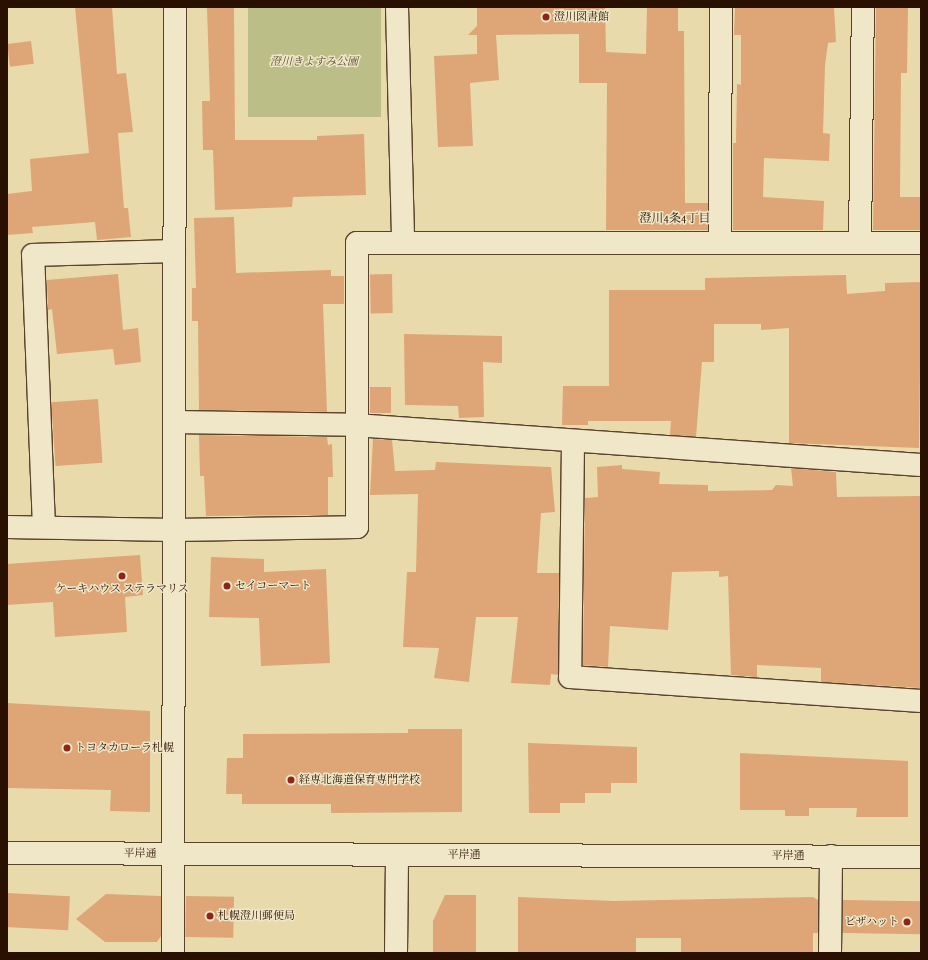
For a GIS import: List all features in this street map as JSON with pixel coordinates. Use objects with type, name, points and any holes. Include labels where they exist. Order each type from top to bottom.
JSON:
[{"type":"street","points":[[173,953],[175,7]]},
{"type":"street","points":[[397,7],[403,241]]},
{"type":"street","points":[[720,242],[722,7]]},
{"type":"street","points":[[860,243],[863,7]]},
{"type":"street","points":[[7,527],[44,526],[174,530],[357,527],[355,425],[357,243],[403,241],[921,243]]},
{"type":"street","points":[[44,526],[33,255],[174,251]]},
{"type":"street","points":[[174,422],[355,425],[573,442],[921,465]]},
{"type":"street","points":[[573,442],[570,677],[921,701]]},
{"type":"street","name":"平岸通","points":[[7,853],[921,857]]},
{"type":"street","points":[[396,953],[397,855]]},
{"type":"street","points":[[830,953],[831,856]]},
{"type":"green space","name":"澄川きよすみ公園","points":[[248,7],[381,7],[381,117],[248,117]]},
{"type":"building","points":[[75,7],[112,7],[117,74],[126,73],[133,132],[118,133],[124,208],[128,208],[131,237],[97,240],[95,222],[32,227],[33,233],[7,235],[7,194],[32,191],[30,159],[89,153]]},
{"type":"building","points":[[207,7],[234,7],[235,140],[317,140],[317,136],[364,134],[366,195],[293,197],[292,207],[215,210],[213,150],[203,150],[202,101],[210,101]]},
{"type":"building","points":[[477,7],[605,7],[606,52],[646,54],[647,7],[678,7],[678,31],[684,31],[685,203],[708,203],[708,230],[606,230],[607,83],[579,83],[579,34],[496,35],[499,80],[470,83],[473,146],[438,147],[434,56],[477,54],[477,35],[468,35],[477,26]]},
{"type":"building","points":[[735,7],[834,7],[836,42],[828,43],[825,65],[823,133],[830,134],[829,161],[764,158],[763,197],[824,201],[823,230],[733,230],[733,143],[736,143],[737,84],[741,85],[741,35],[734,35]]},
{"type":"building","points":[[876,7],[908,7],[907,73],[901,73],[900,197],[921,197],[921,230],[873,230]]},
{"type":"building","points":[[31,41],[34,64],[10,67],[7,44]]},
{"type":"building","points":[[234,217],[236,273],[331,270],[331,276],[344,276],[344,304],[323,304],[327,412],[199,410],[198,321],[192,321],[192,288],[196,288],[194,218]]},
{"type":"building","points":[[118,274],[123,330],[138,328],[141,362],[115,365],[113,349],[57,354],[52,309],[48,310],[47,280]]},
{"type":"building","points":[[370,274],[392,274],[393,313],[371,313]]},
{"type":"building","points":[[846,275],[847,294],[885,291],[885,283],[921,282],[919,448],[789,443],[789,328],[761,330],[761,324],[714,324],[714,362],[702,362],[696,437],[670,435],[671,421],[588,421],[588,425],[562,425],[563,386],[609,386],[609,290],[705,290],[705,278]]},
{"type":"building","points":[[404,334],[502,336],[502,363],[483,362],[484,417],[459,418],[458,406],[405,405]]},
{"type":"building","points":[[370,387],[391,387],[391,413],[370,413]]},
{"type":"building","points":[[98,399],[102,463],[56,466],[51,402]]},
{"type":"building","points":[[199,435],[327,437],[328,445],[332,444],[333,477],[328,477],[328,515],[206,516],[204,476],[200,476]]},
{"type":"building","points":[[373,439],[392,440],[395,471],[435,470],[436,462],[551,467],[555,512],[541,513],[537,573],[559,573],[558,675],[551,674],[550,685],[511,683],[518,617],[476,617],[469,682],[434,678],[439,648],[403,647],[407,572],[416,572],[418,494],[370,495]]},
{"type":"building","points":[[622,465],[622,469],[660,472],[659,484],[708,485],[708,491],[772,490],[776,485],[793,486],[791,468],[836,472],[837,497],[921,496],[921,688],[821,682],[821,668],[757,665],[757,677],[731,675],[728,576],[719,577],[719,571],[672,572],[668,630],[610,626],[608,667],[583,665],[585,498],[598,497],[597,467]]},
{"type":"building","points":[[140,555],[143,595],[125,597],[127,632],[55,637],[53,602],[7,605],[7,564]]},
{"type":"building","points":[[211,557],[264,559],[264,572],[326,569],[330,663],[261,666],[259,618],[209,617]]},
{"type":"building","points":[[7,703],[150,711],[150,812],[110,811],[111,790],[7,788]]},
{"type":"building","points":[[408,729],[462,729],[462,812],[331,813],[331,804],[242,804],[242,794],[226,794],[227,758],[243,758],[243,734],[408,733]]},
{"type":"building","points":[[528,743],[637,747],[637,783],[611,783],[611,793],[585,793],[585,803],[560,803],[560,813],[529,813]]},
{"type":"building","points":[[740,753],[908,761],[908,817],[856,817],[857,808],[809,808],[809,816],[785,816],[785,810],[740,810]]},
{"type":"building","points":[[7,893],[70,896],[68,930],[7,927]]},
{"type":"building","points":[[106,894],[161,896],[161,936],[157,942],[105,942],[76,919]]},
{"type":"building","points":[[445,895],[476,895],[476,953],[433,953],[433,921]]},
{"type":"building","points":[[186,896],[234,897],[233,938],[185,937]]},
{"type":"building","points":[[518,897],[613,901],[813,897],[818,900],[818,933],[813,933],[813,953],[681,953],[681,938],[636,938],[636,953],[518,953]]},
{"type":"building","points":[[843,900],[921,901],[920,934],[842,933]]},
{"type":"place","name":"澄川図書館","points":[[546,17]]},
{"type":"place","name":"ケーキハウス ステラマリス","points":[[122,576]]},
{"type":"place","name":"セイコーマート","points":[[227,586]]},
{"type":"place","name":"トヨタカローラ札幌","points":[[67,748]]},
{"type":"place","name":"経専北海道保育専門学校","points":[[291,780]]},
{"type":"place","name":"札幌澄川郵便局","points":[[210,916]]},
{"type":"place","name":"ピザハット","points":[[907,922]]},
{"type":"district","name":"澄川4条4丁目","points":[[675,219]]}]
